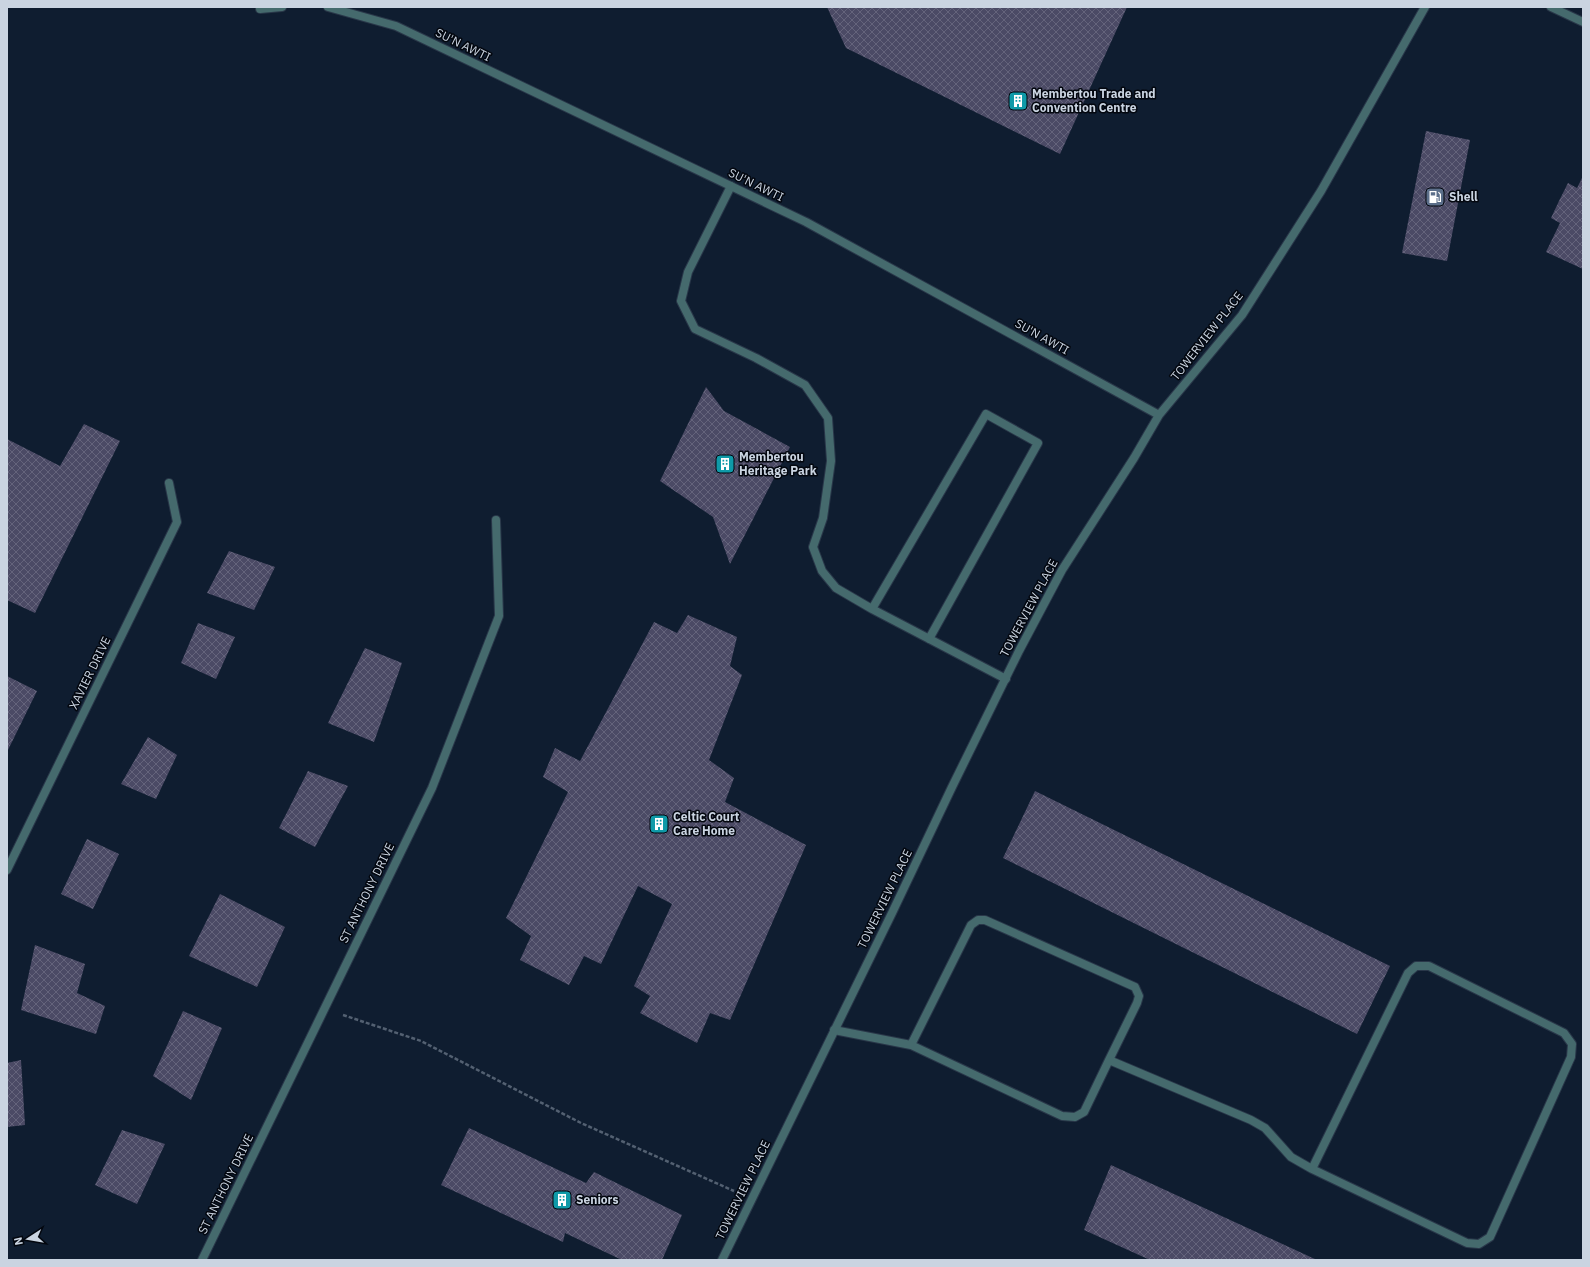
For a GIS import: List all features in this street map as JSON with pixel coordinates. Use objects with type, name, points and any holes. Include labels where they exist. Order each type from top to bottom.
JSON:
[{"type":"street","points":[[260,9],[282,7]]},
{"type":"street","name":"SU'N AWTI","points":[[328,7],[396,26],[806,222],[1159,414]]},
{"type":"street","name":"TOWERVIEW PLACE","points":[[722,1260],[1006,679],[1062,570],[1130,465],[1159,414],[1242,314],[1321,192],[1425,7]]},
{"type":"street","points":[[1551,7],[1583,22]]},
{"type":"street","points":[[731,186],[688,272],[681,301],[695,329],[806,384],[828,418],[831,461],[823,518],[813,547],[822,571],[836,588],[872,609],[1006,679]]},
{"type":"street","points":[[872,609],[986,414],[1038,443],[929,639]]},
{"type":"street","name":"XAVIER DRIVE","points":[[7,870],[177,522],[170,483]]},
{"type":"street","name":"ST ANTHONY DRIVE","points":[[202,1260],[432,788],[499,616],[496,520]]},
{"type":"street","points":[[834,1030],[911,1045],[1062,1116],[1075,1117],[1084,1112],[1138,1004],[1139,996],[1134,987],[985,920],[978,920],[970,925],[911,1045]]},
{"type":"street","points":[[1109,1060],[1250,1120],[1265,1128],[1291,1157],[1312,1169],[1467,1243],[1479,1244],[1490,1237],[1571,1057],[1572,1044],[1564,1033],[1429,966],[1416,966],[1408,973],[1312,1169]]},
{"type":"path","points":[[324,1009],[421,1041],[581,1122],[752,1199]]},
{"type":"building","name":"Membertou Trade and Convention Centre","points":[[827,7],[1127,7],[1060,154],[846,48]]},
{"type":"building","points":[[1426,131],[1470,140],[1447,261],[1402,253]]},
{"type":"building","points":[[1583,176],[1583,269],[1546,252],[1560,223],[1551,218],[1559,201],[1568,183],[1577,188]]},
{"type":"building","name":"Membertou Heritage Park","points":[[706,387],[724,411],[790,447],[730,564],[713,517],[660,481]]},
{"type":"building","points":[[84,424],[120,441],[35,613],[7,600],[7,439],[60,466]]},
{"type":"building","points":[[229,551],[275,567],[254,610],[207,593]]},
{"type":"building","name":"Celtic Court Care Home","points":[[688,615],[737,637],[730,666],[742,675],[709,760],[734,778],[725,802],[806,845],[730,1020],[710,1013],[697,1043],[640,1013],[650,996],[634,986],[672,904],[638,886],[601,964],[584,956],[569,985],[520,960],[531,936],[506,918],[568,792],[543,777],[555,748],[580,761],[654,622],[677,633]]},
{"type":"building","points":[[198,623],[235,637],[216,679],[181,663]]},
{"type":"building","points":[[365,648],[402,663],[374,742],[328,723]]},
{"type":"building","points":[[7,676],[37,691],[7,752]]},
{"type":"building","points":[[148,737],[177,755],[156,799],[121,784]]},
{"type":"building","points":[[308,771],[348,786],[315,847],[279,828]]},
{"type":"building","points":[[1035,791],[1390,966],[1357,1034],[1003,858]]},
{"type":"building","points":[[87,839],[119,854],[93,909],[61,894]]},
{"type":"building","points":[[220,894],[285,927],[257,987],[189,956]]},
{"type":"building","points":[[35,945],[85,964],[77,993],[105,1006],[96,1034],[21,1010]]},
{"type":"building","points":[[183,1011],[222,1028],[191,1100],[153,1076]]},
{"type":"building","points":[[21,1060],[25,1125],[7,1127],[7,1063]]},
{"type":"building","name":"Seniors","points":[[469,1128],[586,1183],[594,1172],[682,1215],[662,1260],[622,1260],[565,1233],[563,1242],[441,1185]]},
{"type":"building","points":[[122,1130],[165,1144],[137,1204],[95,1185]]},
{"type":"building","points":[[1111,1165],[1317,1260],[1150,1260],[1084,1230]]},
{"type":"place","name":"Membertou Trade and Convention Centre","points":[[1018,101]]},
{"type":"place","name":"Shell","points":[[1435,197]]},
{"type":"place","name":"Membertou Heritage Park","points":[[725,464]]},
{"type":"place","name":"Celtic Court Care Home","points":[[659,824]]},
{"type":"place","name":"Seniors","points":[[562,1200]]}]
